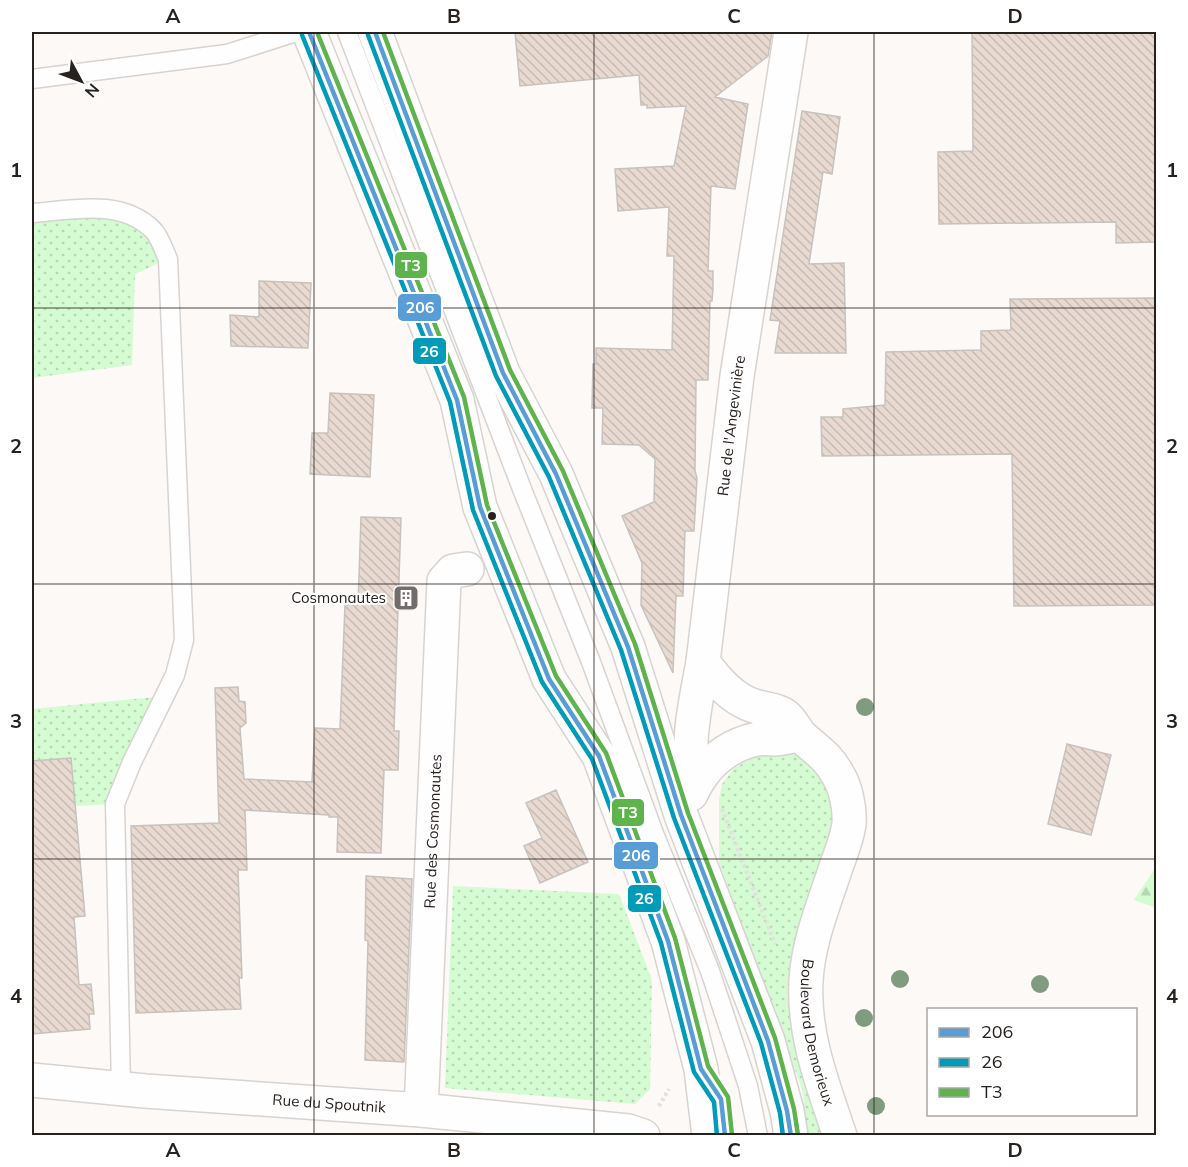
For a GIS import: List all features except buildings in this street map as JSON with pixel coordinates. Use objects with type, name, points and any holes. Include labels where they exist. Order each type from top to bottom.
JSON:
[{"type":"street","points":[[309,32],[457,400],[480,507],[549,679],[604,767],[668,941],[701,1069],[709,1136]]},
{"type":"street","points":[[375,32],[503,374],[556,474],[628,647],[681,815],[768,1041],[787,1111],[790,1136]]},
{"type":"street","name":"Rue de l'Angevinière","points":[[709,787],[693,762],[692,746],[736,376],[791,32]]},
{"type":"street","name":"Rue des Cosmonautes","points":[[422,1110],[444,581],[453,571],[467,569]]},
{"type":"street","name":"Boulevard Demorieux","points":[[703,662],[715,679],[729,691],[751,705],[784,715],[800,735],[828,759],[840,777],[849,823],[845,844],[810,947],[806,980],[806,1010],[810,1043],[840,1136]]},
{"type":"street","points":[[681,815],[709,787],[717,756],[759,738],[778,739],[800,735]]},
{"type":"street","points":[[701,1069],[721,1099],[725,1136]]},
{"type":"street","name":"Rue du Spoutnik","points":[[32,1080],[422,1110],[636,1133]]},
{"type":"lane","points":[[32,75],[227,54],[296,32]]},
{"type":"lane","points":[[347,32],[517,478],[591,662],[655,836],[711,971],[748,1086],[758,1136]]},
{"type":"lane","points":[[32,213],[106,208],[133,215],[155,231],[168,260],[184,640],[175,675],[132,762],[115,804],[121,1088]]},
{"type":"path","points":[[709,787],[776,948]]},
{"type":"green space","points":[[32,213],[133,215],[168,259],[135,274],[132,365],[32,378]]},
{"type":"green space","points":[[165,696],[115,804],[75,806],[71,760],[32,762],[32,709]]},
{"type":"green space","points":[[759,738],[778,739],[845,794],[810,947],[843,1135],[808,1135],[802,1089],[719,863],[719,799],[722,784],[733,769],[752,758]]},
{"type":"green space","points":[[1156,867],[1156,908],[1134,900]]},
{"type":"green space","points":[[453,886],[619,894],[652,980],[650,1089],[635,1104],[445,1088]]},
{"type":"transit line","name":"206","points":[[309,32],[457,400],[480,507],[549,679],[599,756],[668,941],[701,1069],[721,1099],[725,1136]]},
{"type":"transit line","name":"T3","points":[[317,32],[464,397],[487,505],[556,676],[606,753],[675,938],[708,1066],[728,1097],[732,1135]]},
{"type":"transit line","name":"206","points":[[375,32],[503,373],[556,474],[628,647],[681,815],[768,1041],[787,1111],[791,1136]]},
{"type":"transit line","name":"T3","points":[[383,32],[510,370],[563,471],[635,644],[688,813],[775,1038],[794,1109],[798,1135]]},
{"type":"transit line","name":"26","points":[[302,35],[450,402],[473,510],[542,682],[592,759],[661,943],[694,1072],[714,1102],[717,1136]]},
{"type":"transit line","name":"26","points":[[368,35],[496,376],[549,477],[621,650],[674,818],[761,1043],[780,1113],[783,1136]]},
{"type":"place","name":"Cosmonautes","points":[[406,598]]}]
